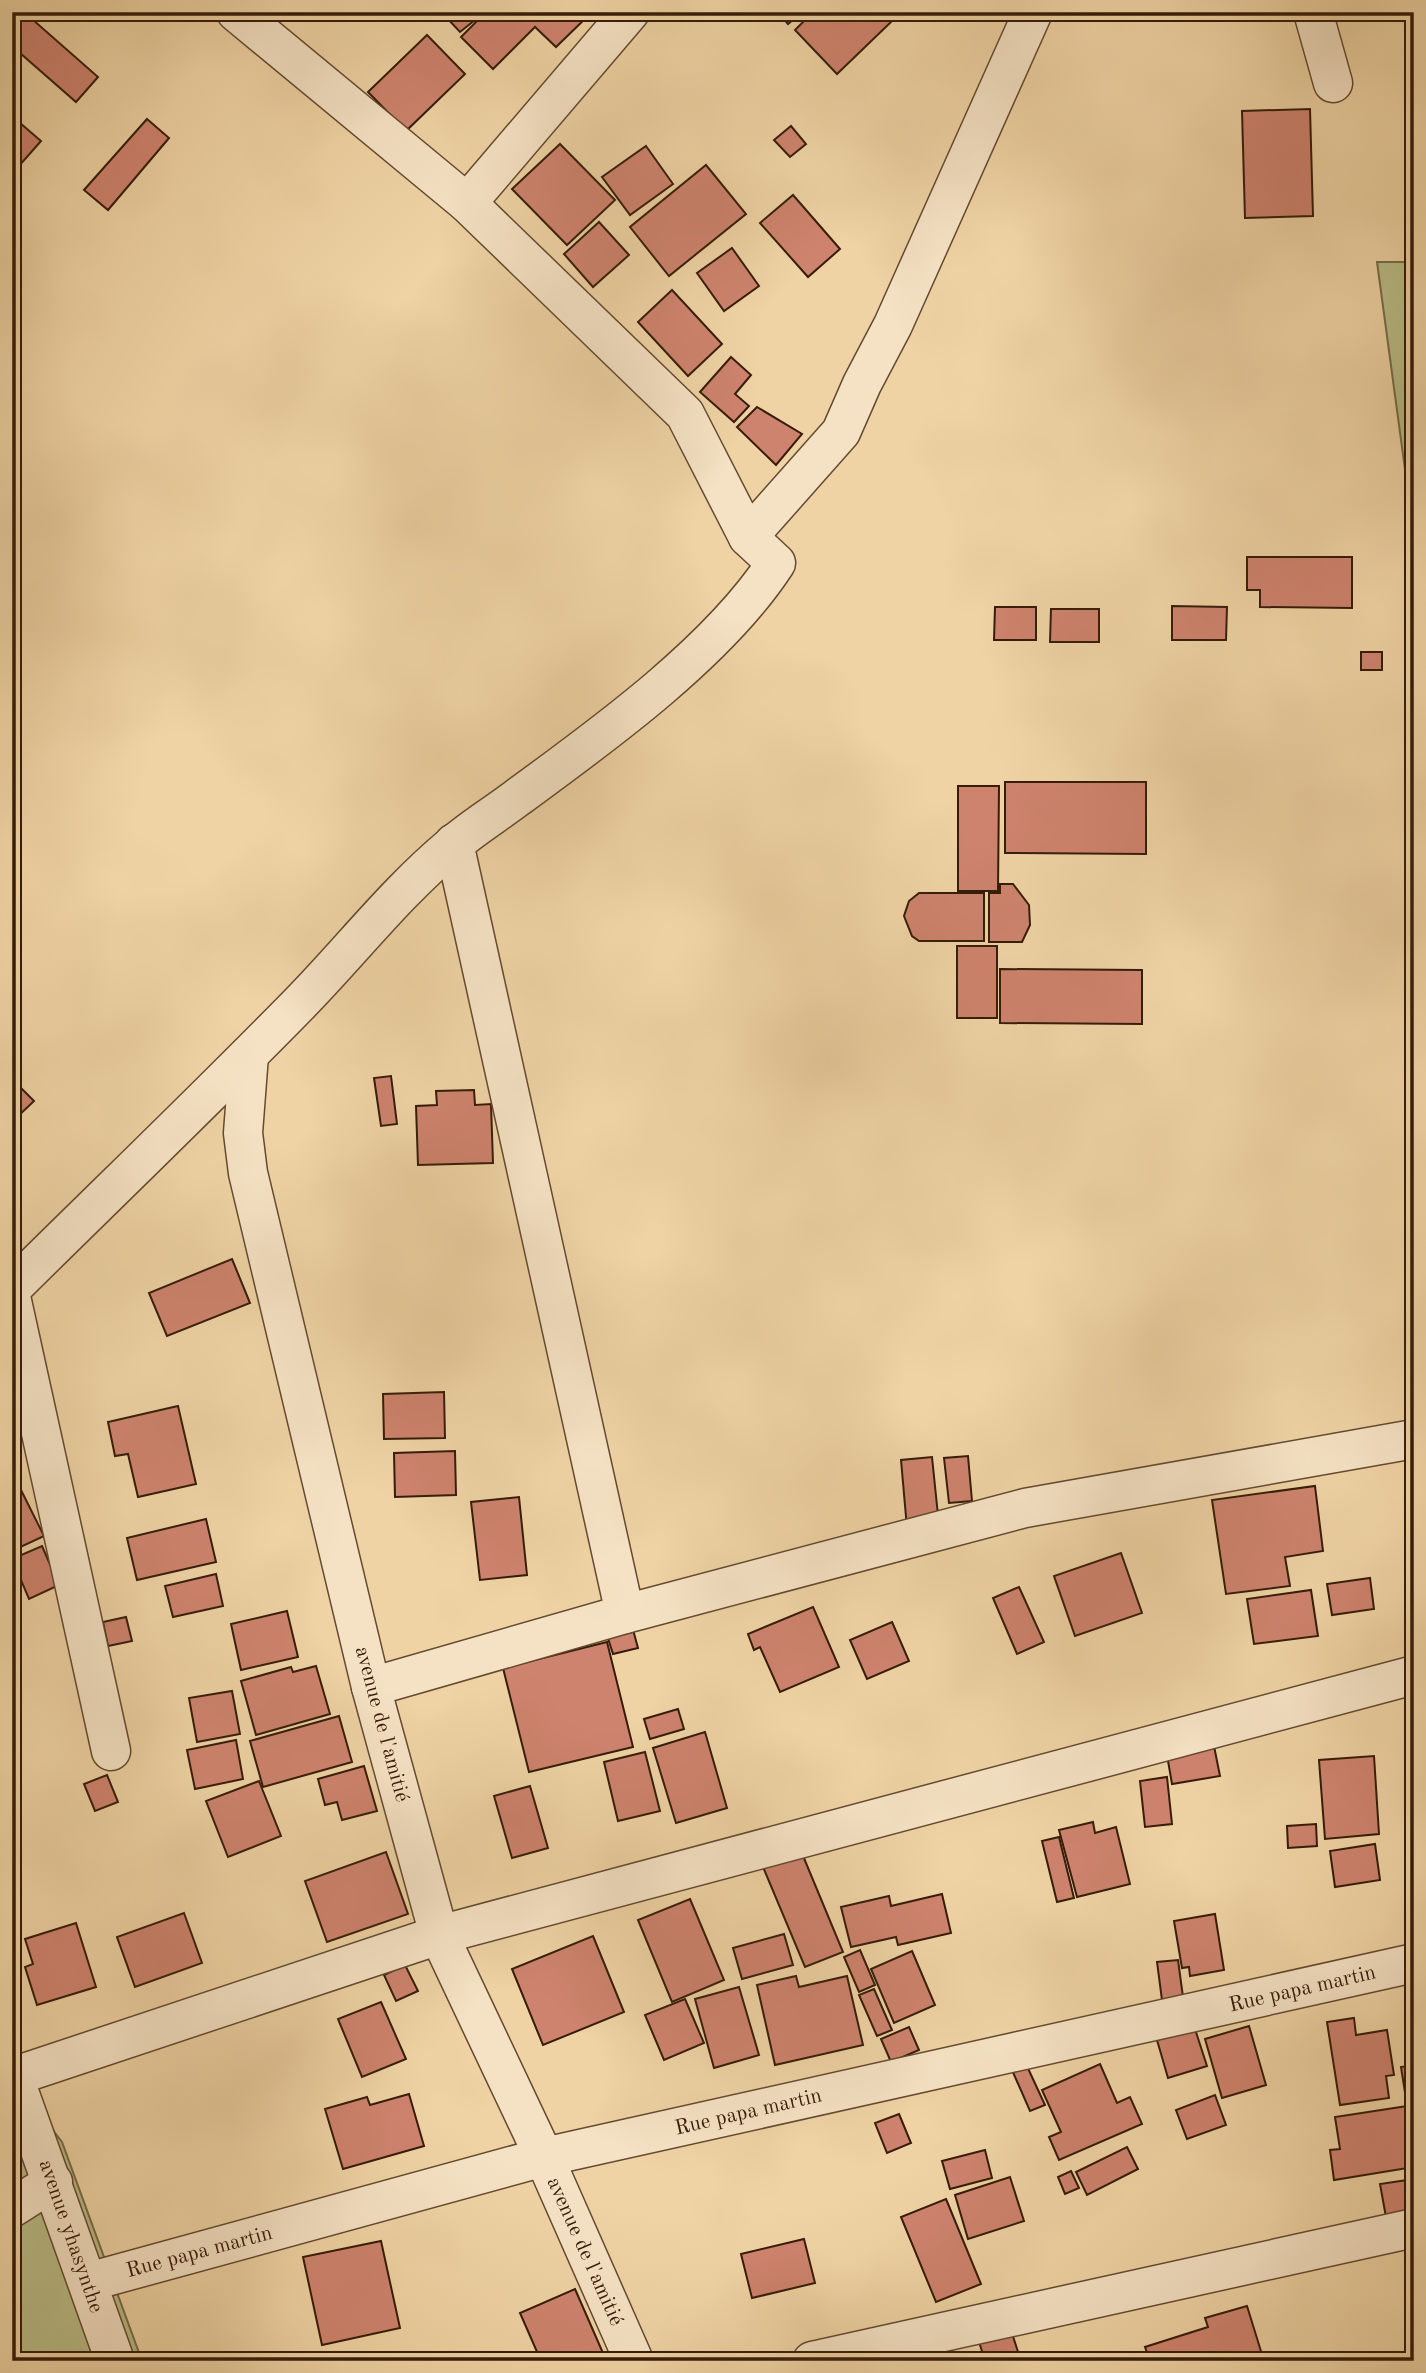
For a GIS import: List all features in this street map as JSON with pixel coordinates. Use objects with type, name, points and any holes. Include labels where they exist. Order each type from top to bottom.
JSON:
[{"type":"street","points":[[12,1288],[249,1055],[377,917],[454,843],[589,745],[657,689],[758,591],[776,563],[748,537],[685,414],[467,203],[236,12]]},
{"type":"street","points":[[467,203],[630,12]]},
{"type":"street","points":[[748,537],[841,432],[862,384],[893,326],[1033,12]]},
{"type":"street","points":[[1313,12],[1334,83]]},
{"type":"street","points":[[454,843],[625,1614]]},
{"type":"street","name":"avenue de l'amitié","points":[[249,1055],[243,1133],[247,1173],[371,1688],[439,1935],[544,2157],[634,2361]]},
{"type":"street","points":[[12,1301],[111,1751]]},
{"type":"street","points":[[371,1688],[625,1614],[1026,1508],[1414,1439]]},
{"type":"street","points":[[14,2074],[439,1935],[1414,1675]]},
{"type":"street","name":"Rue papa martin","points":[[88,2282],[544,2157],[1414,1963]]},
{"type":"street","name":"avenue yhasynthe","points":[[14,2074],[115,2361]]},
{"type":"street","points":[[12,2208],[53,2182]]},
{"type":"street","points":[[812,2361],[1414,2228]]},
{"type":"green space","points":[[1377,262],[1414,262],[1414,536]]},
{"type":"green space","points":[[12,2077],[62,2142],[142,2361],[12,2361]]},
{"type":"building","points":[[12,12],[24,12],[98,77],[76,102],[12,46]]},
{"type":"building","points":[[452,12],[485,12],[460,32],[446,17]]},
{"type":"building","points":[[486,12],[586,12],[589,15],[556,47],[535,27],[493,69],[461,37]]},
{"type":"building","points":[[778,12],[802,12],[788,24]]},
{"type":"building","points":[[813,12],[881,12],[891,22],[837,74],[795,30]]},
{"type":"building","points":[[427,35],[465,74],[406,131],[368,92]]},
{"type":"building","points":[[1310,109],[1313,216],[1245,218],[1242,111]]},
{"type":"building","points":[[12,116],[41,141],[19,166],[12,161]]},
{"type":"building","points":[[147,119],[169,138],[108,210],[84,190]]},
{"type":"building","points":[[791,126],[806,144],[790,157],[774,140]]},
{"type":"building","points":[[560,144],[615,200],[567,245],[512,189]]},
{"type":"building","points":[[646,146],[673,184],[630,215],[602,177]]},
{"type":"building","points":[[706,165],[746,214],[669,276],[630,227]]},
{"type":"building","points":[[793,195],[840,249],[808,277],[760,223]]},
{"type":"building","points":[[599,222],[629,255],[593,287],[564,254]]},
{"type":"building","points":[[732,248],[759,286],[724,311],[697,273]]},
{"type":"building","points":[[672,290],[722,344],[688,376],[638,322]]},
{"type":"building","points":[[731,357],[751,375],[735,394],[749,406],[734,422],[700,392]]},
{"type":"building","points":[[757,407],[802,434],[776,465],[737,427]]},
{"type":"building","points":[[1247,557],[1352,557],[1352,608],[1260,607],[1260,590],[1247,590]]},
{"type":"building","points":[[1172,606],[1227,607],[1226,640],[1172,640]]},
{"type":"building","points":[[995,607],[1036,607],[1036,640],[994,640]]},
{"type":"building","points":[[1051,609],[1099,609],[1099,642],[1050,642]]},
{"type":"building","points":[[1361,652],[1382,652],[1382,670],[1361,670]]},
{"type":"building","points":[[1005,782],[1146,782],[1146,854],[1005,853]]},
{"type":"building","points":[[958,786],[999,786],[998,891],[958,891]]},
{"type":"building","points":[[1000,884],[1013,884],[1029,905],[1030,925],[1022,942],[989,942],[989,893],[1000,893]]},
{"type":"building","points":[[919,893],[984,893],[984,941],[919,941],[912,936],[904,916],[909,901]]},
{"type":"building","points":[[957,946],[997,946],[997,1018],[957,1018]]},
{"type":"building","points":[[1000,969],[1142,970],[1142,1024],[1000,1023]]},
{"type":"building","points":[[391,1076],[397,1124],[381,1126],[374,1078]]},
{"type":"building","points":[[12,1079],[34,1101],[12,1122]]},
{"type":"building","points":[[474,1090],[475,1105],[491,1104],[493,1163],[418,1165],[416,1106],[437,1105],[436,1091]]},
{"type":"building","points":[[232,1259],[250,1303],[167,1336],[149,1293]]},
{"type":"building","points":[[12,1386],[29,1421],[12,1428]]},
{"type":"building","points":[[444,1392],[445,1438],[384,1439],[383,1394]]},
{"type":"building","points":[[178,1406],[196,1484],[138,1497],[128,1454],[115,1456],[108,1422]]},
{"type":"building","points":[[455,1451],[456,1495],[395,1497],[394,1453]]},
{"type":"building","points":[[968,1456],[972,1501],[949,1503],[944,1458]]},
{"type":"building","points":[[932,1457],[939,1525],[907,1528],[901,1460]]},
{"type":"building","points":[[1315,1486],[1323,1551],[1285,1557],[1290,1586],[1226,1594],[1212,1500]]},
{"type":"building","points":[[20,1488],[44,1536],[12,1551],[12,1491]]},
{"type":"building","points":[[519,1497],[527,1575],[480,1580],[471,1502]]},
{"type":"building","points":[[206,1519],[216,1562],[137,1580],[127,1538]]},
{"type":"building","points":[[42,1546],[59,1585],[29,1599],[12,1559]]},
{"type":"building","points":[[1121,1553],[1142,1613],[1075,1636],[1054,1576]]},
{"type":"building","points":[[216,1574],[223,1606],[173,1617],[165,1586]]},
{"type":"building","points":[[1370,1578],[1374,1609],[1332,1615],[1327,1584]]},
{"type":"building","points":[[1019,1587],[1044,1642],[1017,1654],[993,1598]]},
{"type":"building","points":[[1311,1590],[1318,1636],[1254,1644],[1247,1599]]},
{"type":"building","points":[[813,1607],[839,1667],[780,1692],[760,1647],[754,1650],[748,1634]]},
{"type":"building","points":[[287,1611],[298,1657],[241,1670],[231,1624]]},
{"type":"building","points":[[126,1617],[132,1641],[108,1646],[103,1622]]},
{"type":"building","points":[[892,1622],[909,1661],[867,1679],[850,1640]]},
{"type":"building","points":[[632,1626],[638,1648],[613,1654],[606,1632]]},
{"type":"building","points":[[607,1642],[633,1747],[529,1772],[503,1668]]},
{"type":"building","points":[[316,1666],[330,1714],[256,1735],[241,1681],[291,1667],[293,1672]]},
{"type":"building","points":[[232,1691],[240,1734],[197,1742],[189,1698]]},
{"type":"building","points":[[678,1709],[684,1729],[650,1739],[644,1719]]},
{"type":"building","points":[[339,1716],[352,1762],[263,1787],[250,1741]]},
{"type":"building","points":[[705,1732],[727,1808],[676,1823],[653,1748]]},
{"type":"building","points":[[236,1740],[243,1779],[195,1789],[187,1750]]},
{"type":"building","points":[[1214,1746],[1220,1776],[1172,1784],[1167,1755]]},
{"type":"building","points":[[645,1752],[660,1811],[618,1821],[604,1762]]},
{"type":"building","points":[[1374,1756],[1379,1834],[1325,1839],[1319,1760]]},
{"type":"building","points":[[364,1766],[377,1811],[342,1820],[337,1802],[325,1805],[318,1779]]},
{"type":"building","points":[[107,1775],[118,1802],[95,1811],[84,1784]]},
{"type":"building","points":[[1167,1777],[1172,1824],[1145,1827],[1140,1781]]},
{"type":"building","points":[[259,1781],[281,1836],[228,1857],[206,1801]]},
{"type":"building","points":[[530,1786],[548,1848],[512,1858],[494,1796]]},
{"type":"building","points":[[1093,1822],[1095,1833],[1116,1827],[1130,1884],[1077,1897],[1059,1830]]},
{"type":"building","points":[[1316,1824],[1317,1846],[1288,1848],[1287,1826]]},
{"type":"building","points":[[1059,1837],[1074,1898],[1057,1902],[1042,1841]]},
{"type":"building","points":[[1375,1844],[1380,1880],[1335,1887],[1330,1851]]},
{"type":"building","points":[[801,1851],[843,1952],[805,1967],[763,1867]]},
{"type":"building","points":[[386,1852],[408,1914],[327,1942],[305,1881]]},
{"type":"building","points":[[942,1894],[951,1933],[898,1945],[896,1937],[851,1947],[841,1907],[889,1896],[891,1906]]},
{"type":"building","points":[[690,1899],[724,1980],[672,2002],[638,1920]]},
{"type":"building","points":[[184,1913],[202,1963],[135,1987],[117,1937]]},
{"type":"building","points":[[1215,1914],[1224,1970],[1190,1976],[1189,1967],[1182,1968],[1174,1921]]},
{"type":"building","points":[[76,1923],[96,1987],[37,2005],[25,1967],[33,1964],[25,1939]]},
{"type":"building","points":[[784,1934],[793,1965],[742,1979],[733,1948]]},
{"type":"building","points":[[593,1936],[624,2012],[543,2045],[512,1969]]},
{"type":"building","points":[[860,1950],[875,1985],[859,1992],[844,1957]]},
{"type":"building","points":[[912,1951],[935,2005],[894,2023],[871,1969]]},
{"type":"building","points":[[1178,1960],[1183,1997],[1162,2000],[1157,1962]]},
{"type":"building","points":[[405,1965],[418,1991],[396,2001],[384,1975]]},
{"type":"building","points":[[796,1976],[799,1987],[847,1976],[863,2045],[775,2065],[757,1985]]},
{"type":"building","points":[[739,1987],[759,2055],[714,2068],[695,1999]]},
{"type":"building","points":[[874,1989],[892,2030],[877,2036],[859,1995]]},
{"type":"building","points":[[685,1999],[704,2043],[664,2060],[645,2015]]},
{"type":"building","points":[[381,2002],[406,2059],[362,2077],[338,2019]]},
{"type":"building","points":[[1354,2018],[1356,2035],[1387,2030],[1394,2075],[1386,2076],[1389,2098],[1340,2105],[1327,2022]]},
{"type":"building","points":[[1249,2026],[1266,2085],[1222,2098],[1205,2039]]},
{"type":"building","points":[[909,2027],[919,2050],[891,2062],[881,2039]]},
{"type":"building","points":[[1195,2029],[1207,2066],[1168,2078],[1157,2040]]},
{"type":"building","points":[[1026,2064],[1045,2105],[1030,2111],[1012,2070]]},
{"type":"building","points":[[1100,2064],[1117,2103],[1130,2097],[1142,2124],[1059,2160],[1049,2137],[1061,2132],[1042,2090]]},
{"type":"building","points":[[1414,2065],[1414,2098],[1406,2099],[1401,2067]]},
{"type":"building","points":[[409,2094],[424,2146],[343,2169],[325,2109],[367,2097],[370,2105]]},
{"type":"building","points":[[1215,2095],[1226,2125],[1187,2139],[1176,2110]]},
{"type":"building","points":[[1414,2105],[1414,2167],[1334,2180],[1330,2150],[1340,2149],[1335,2117]]},
{"type":"building","points":[[899,2114],[911,2143],[887,2153],[875,2123]]},
{"type":"building","points":[[1127,2147],[1138,2169],[1087,2195],[1076,2172]]},
{"type":"building","points":[[985,2150],[992,2178],[950,2189],[942,2161]]},
{"type":"building","points":[[1071,2171],[1079,2188],[1065,2194],[1058,2177]]},
{"type":"building","points":[[1010,2177],[1024,2221],[968,2239],[955,2195]]},
{"type":"building","points":[[1414,2179],[1414,2213],[1386,2217],[1380,2184]]},
{"type":"building","points":[[946,2199],[981,2284],[936,2302],[901,2217]]},
{"type":"building","points":[[804,2239],[815,2283],[752,2298],[741,2254]]},
{"type":"building","points":[[381,2241],[400,2328],[322,2345],[303,2257]]},
{"type":"building","points":[[575,2289],[603,2353],[587,2361],[541,2361],[520,2313]]},
{"type":"building","points":[[1247,2306],[1264,2361],[1150,2361],[1145,2347],[1208,2327],[1205,2318]]},
{"type":"building","points":[[1008,2321],[1021,2361],[985,2361],[976,2332]]}]
